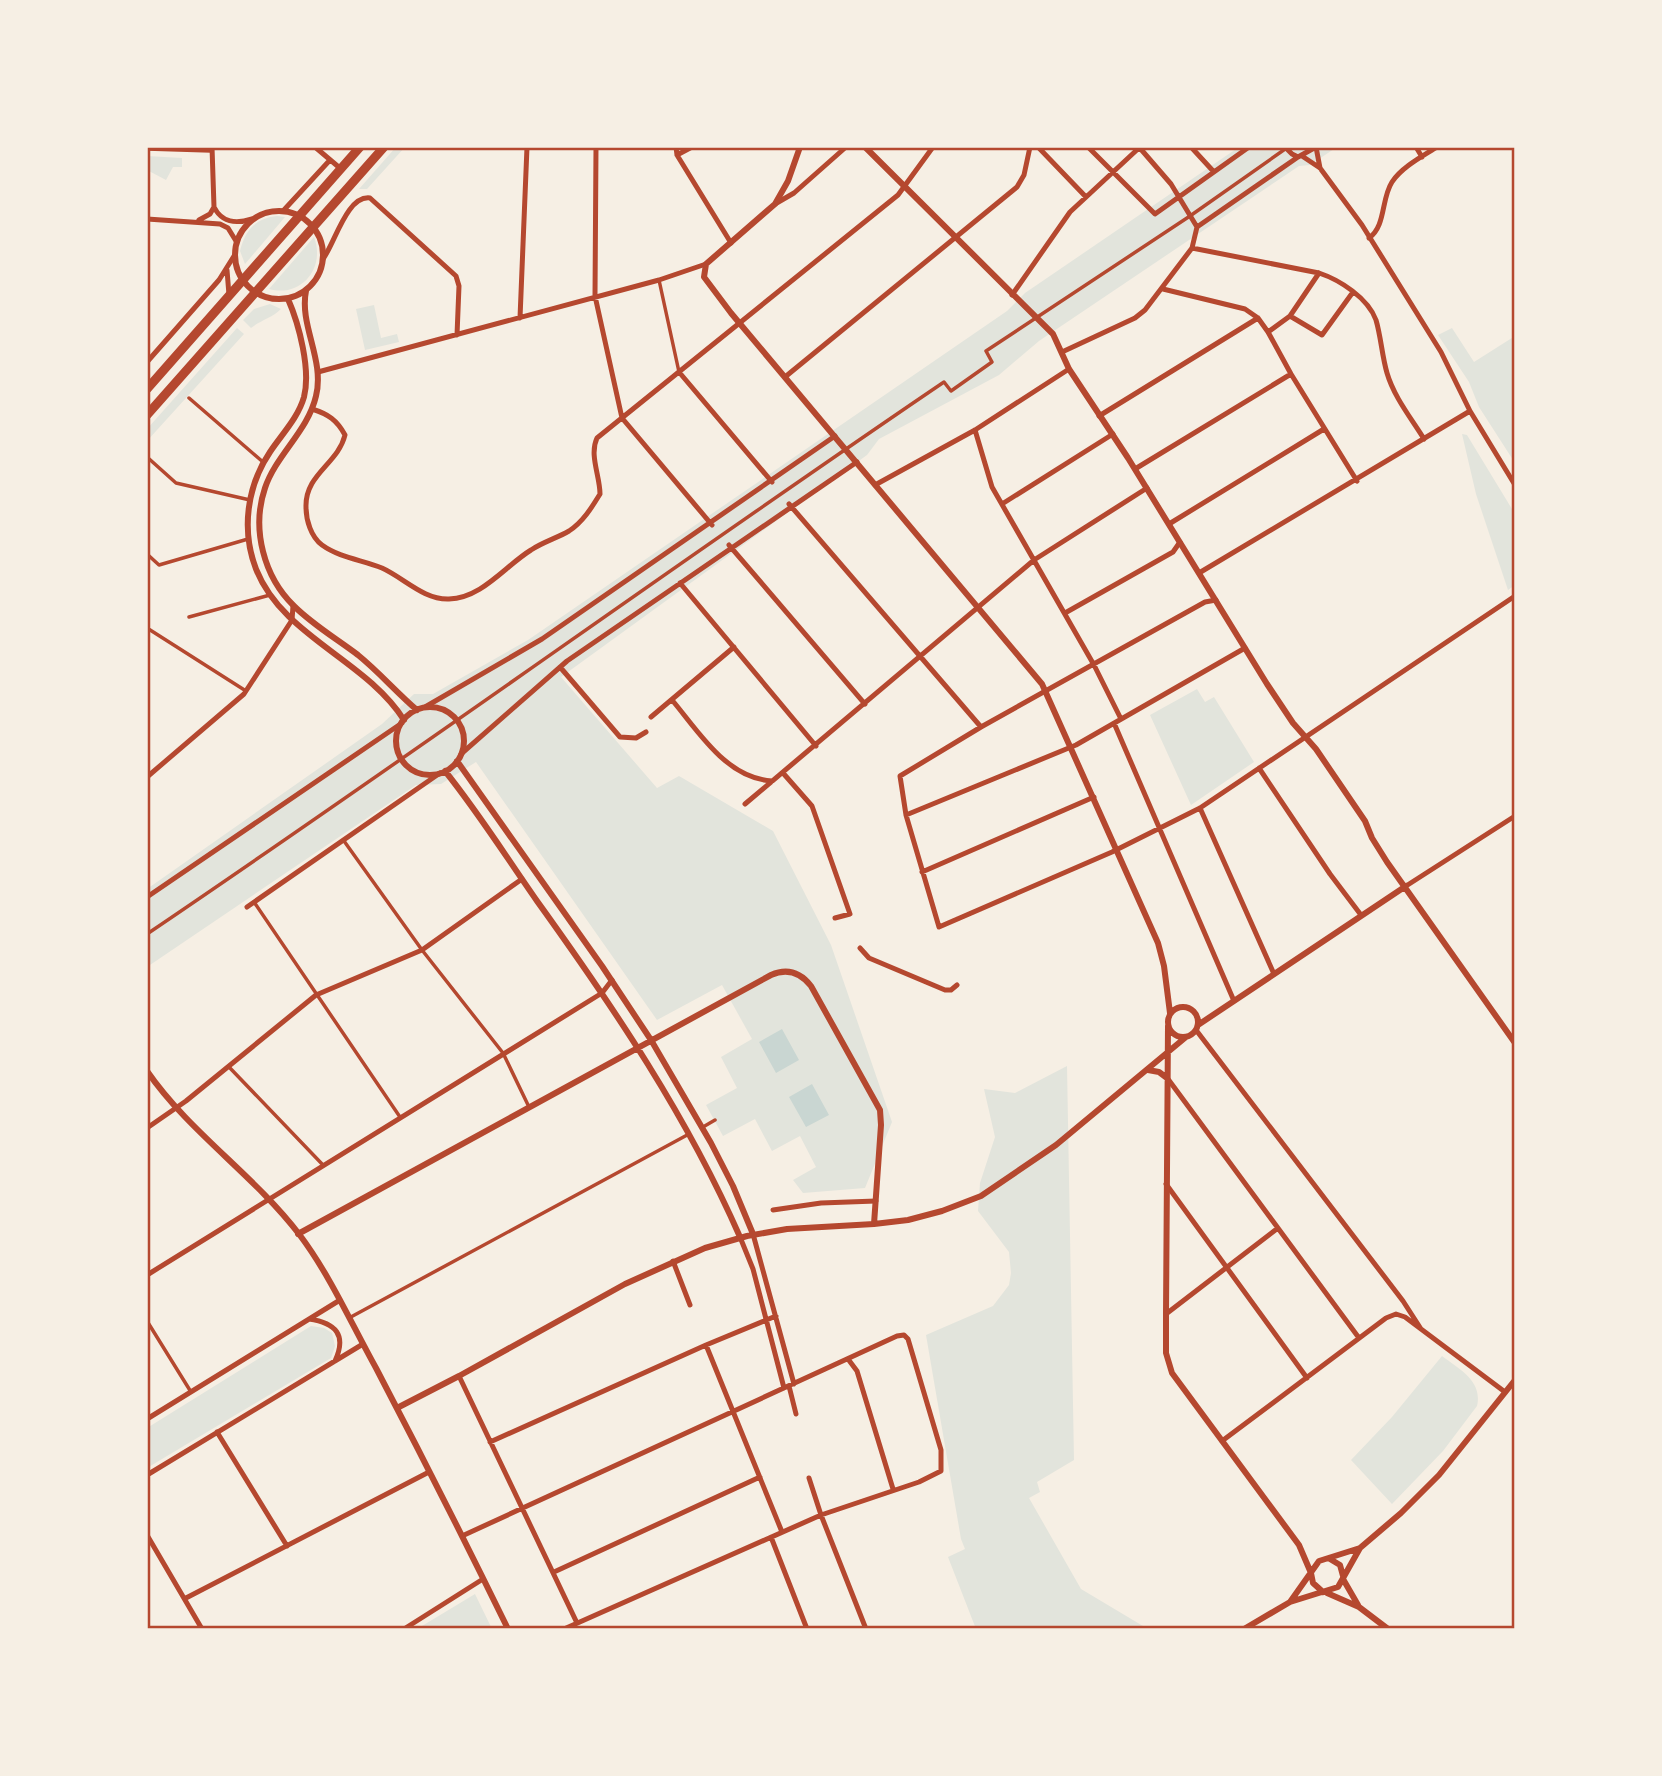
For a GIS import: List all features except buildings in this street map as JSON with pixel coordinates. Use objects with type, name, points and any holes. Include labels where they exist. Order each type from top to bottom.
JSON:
[{"type":"highway","points":[[147,389],[360,147]]},
{"type":"highway","points":[[147,415],[384,147]]},
{"type":"street","points":[[315,147],[341,169]]},
{"type":"street","points":[[520,318],[527,147]]},
{"type":"street","points":[[596,147],[596,296],[622,418],[711,524]]},
{"type":"street","points":[[676,147],[677,155],[731,243]]},
{"type":"street","points":[[677,155],[692,147]]},
{"type":"street","points":[[775,204],[788,181],[800,147]]},
{"type":"street","points":[[318,373],[688,272],[706,264],[846,147]]},
{"type":"street","points":[[864,147],[955,240],[1053,334],[1069,369],[1113,434],[1287,713],[1307,737],[1365,821],[1387,862],[1515,1043]]},
{"type":"street","points":[[312,409],[332,417],[340,424],[345,435],[342,447],[315,475],[308,490],[306,517],[320,544],[332,551],[380,567],[433,597],[449,599],[468,595],[483,587],[533,548],[569,531],[580,521],[600,494],[594,444],[597,438],[904,188],[933,147]]},
{"type":"street","points":[[785,377],[1017,187],[1024,175],[1030,147]]},
{"type":"street","points":[[1038,147],[1086,197]]},
{"type":"street","points":[[1088,147],[1155,214],[1249,147]]},
{"type":"street","points":[[1012,295],[1070,212],[1140,147],[1179,197],[1197,227]]},
{"type":"street","points":[[1191,147],[1214,172]]},
{"type":"street","points":[[147,934],[944,382],[951,391],[992,362],[986,351],[1190,216],[1286,147],[1320,168],[1369,238],[1441,352],[1470,411],[1515,485]]},
{"type":"street","points":[[1062,352],[1135,318],[1145,310],[1192,248],[1197,227],[1316,147],[1320,168]]},
{"type":"street","points":[[1416,147],[1422,157]]},
{"type":"street","points":[[1369,238],[1377,232],[1390,184],[1437,147]]},
{"type":"street","points":[[147,149],[213,149],[214,207],[210,214],[197,221]]},
{"type":"street","points":[[283,211],[330,160]]},
{"type":"street","points":[[234,256],[237,272],[256,293],[266,298],[288,299],[306,290],[318,276],[323,259],[355,203],[362,198],[370,198],[456,276],[457,335]]},
{"type":"street","points":[[214,207],[220,216],[230,222],[252,219]]},
{"type":"street","points":[[147,362],[227,270],[234,256],[236,242],[245,225],[252,219],[267,212],[283,211],[298,216],[313,227],[321,238],[323,259]]},
{"type":"street","points":[[147,219],[225,225],[236,242]]},
{"type":"street","points":[[1192,248],[1319,273],[1329,276],[1353,292],[1375,318],[1387,374],[1424,439]]},
{"type":"street","points":[[704,277],[706,264]]},
{"type":"street","points":[[227,270],[229,295]]},
{"type":"street","points":[[688,272],[704,277],[739,323],[1037,676],[1047,692],[1162,954],[1170,1013],[1166,1184],[1166,1353],[1169,1366],[1299,1545],[1313,1583],[1325,1592],[1359,1607],[1388,1629]]},
{"type":"street","points":[[1268,332],[1290,316],[1319,273]]},
{"type":"street","points":[[659,280],[679,372],[773,482]]},
{"type":"street","points":[[1163,289],[1245,309],[1258,317],[1357,481]]},
{"type":"street","points":[[306,290],[305,306],[318,373],[317,392],[312,409],[272,470],[262,497],[259,516],[265,561],[276,584],[293,606],[375,670],[417,710]]},
{"type":"street","points":[[1290,316],[1322,335],[1353,292]]},
{"type":"street","points":[[288,299],[305,362],[306,387],[298,410],[263,462],[250,499],[248,539],[255,568],[270,595],[292,620],[372,684],[393,705],[403,721],[397,741],[402,758],[422,774],[442,772]]},
{"type":"street","points":[[1099,416],[1258,317]]},
{"type":"street","points":[[876,485],[975,430],[1069,369]]},
{"type":"street","points":[[1135,469],[1291,374]]},
{"type":"street","points":[[189,398],[263,462]]},
{"type":"street","points":[[1199,573],[1357,481],[1470,411]]},
{"type":"street","points":[[1169,524],[1324,429]]},
{"type":"street","points":[[975,430],[990,480],[1094,665],[1121,719]]},
{"type":"street","points":[[1002,503],[1113,434]]},
{"type":"street","points":[[147,897],[417,710],[542,639],[773,482],[835,436]]},
{"type":"street","points":[[147,457],[176,483],[250,499]]},
{"type":"street","points":[[247,907],[442,772],[560,667],[790,504],[857,461]]},
{"type":"street","points":[[745,804],[1034,560],[1147,488]]},
{"type":"street","points":[[790,504],[981,727]]},
{"type":"street","points":[[147,554],[159,565],[248,539]]},
{"type":"street","points":[[1065,613],[1173,552],[1180,542]]},
{"type":"street","points":[[730,546],[865,704]]},
{"type":"street","points":[[679,581],[816,746]]},
{"type":"street","points":[[189,617],[270,595]]},
{"type":"street","points":[[1216,600],[1205,602],[900,775],[906,815],[939,927],[1117,849],[1200,808],[1515,596]]},
{"type":"street","points":[[147,777],[246,691],[292,620],[293,606]]},
{"type":"street","points":[[147,628],[246,691]]},
{"type":"street","points":[[651,717],[734,647]]},
{"type":"street","points":[[906,815],[1071,746],[1245,648]]},
{"type":"street","points":[[560,667],[620,737],[636,738],[646,732]]},
{"type":"street","points":[[672,700],[724,761],[756,778],[773,781]]},
{"type":"street","points":[[425,707],[442,709],[458,721],[464,743],[459,758]]},
{"type":"street","points":[[1114,723],[1234,1001]]},
{"type":"street","points":[[459,758],[652,1040],[703,1127],[733,1186],[753,1234],[776,1316],[796,1414]]},
{"type":"street","points":[[1259,768],[1360,915]]},
{"type":"street","points":[[442,772],[602,993],[690,1134],[749,1255],[766,1319],[789,1386]]},
{"type":"street","points":[[783,773],[811,806],[816,817],[850,914],[835,918]]},
{"type":"street","points":[[922,872],[1094,797]]},
{"type":"street","points":[[1200,808],[1274,974]]},
{"type":"street","points":[[397,1408],[459,1377],[625,1284],[673,1261],[753,1234],[817,1226],[874,1224],[932,1214],[991,1190],[1056,1146],[1197,1028],[1234,1001],[1360,915],[1515,816]]},
{"type":"street","points":[[344,841],[422,950],[503,1053],[529,1107]]},
{"type":"street","points":[[147,1128],[177,1108],[316,995],[422,950],[522,879]]},
{"type":"street","points":[[254,902],[400,1116]]},
{"type":"street","points":[[860,948],[869,958],[945,990],[951,990],[957,985]]},
{"type":"street","points":[[298,1234],[775,973],[788,971],[805,978],[811,986],[880,1110],[874,1224]]},
{"type":"street","points":[[147,1275],[602,993],[612,980]]},
{"type":"street","points":[[1170,1013],[1180,1007],[1190,1008],[1197,1016],[1197,1028],[1403,1301],[1421,1329]]},
{"type":"street","points":[[1168,1026],[1176,1035],[1186,1037]]},
{"type":"street","points":[[229,1067],[323,1165]]},
{"type":"street","points":[[1148,1070],[1159,1072],[1167,1078],[1359,1338]]},
{"type":"street","points":[[147,1071],[177,1108],[269,1199],[322,1268],[397,1408],[508,1629]]},
{"type":"street","points":[[703,1127],[715,1120]]},
{"type":"street","points":[[349,1318],[690,1134]]},
{"type":"street","points":[[1166,1184],[1307,1378]]},
{"type":"street","points":[[773,1210],[821,1203],[876,1201]]},
{"type":"street","points":[[1166,1314],[1278,1228]]},
{"type":"street","points":[[673,1261],[690,1305]]},
{"type":"street","points":[[147,1419],[340,1300]]},
{"type":"street","points":[[1222,1441],[1386,1318],[1396,1314],[1405,1317],[1505,1392]]},
{"type":"street","points":[[490,1442],[776,1316]]},
{"type":"street","points":[[309,1319],[325,1321],[338,1334],[340,1347],[335,1361]]},
{"type":"street","points":[[147,1321],[191,1392]]},
{"type":"street","points":[[462,1536],[899,1335],[906,1337],[941,1450],[941,1471],[919,1482],[821,1515],[564,1629]]},
{"type":"street","points":[[147,1475],[363,1344]]},
{"type":"street","points":[[706,1345],[782,1532]]},
{"type":"street","points":[[848,1359],[856,1371],[894,1489]]},
{"type":"street","points":[[459,1377],[577,1623]]},
{"type":"street","points":[[1244,1629],[1290,1602],[1338,1587],[1360,1548],[1439,1475],[1515,1380]]},
{"type":"street","points":[[217,1432],[287,1546]]},
{"type":"street","points":[[186,1598],[429,1472]]},
{"type":"street","points":[[554,1573],[760,1477]]},
{"type":"street","points":[[809,1478],[866,1629]]},
{"type":"street","points":[[147,1535],[202,1629]]},
{"type":"street","points":[[771,1537],[807,1629]]},
{"type":"street","points":[[1290,1602],[1319,1561],[1360,1548]]},
{"type":"street","points":[[1330,1559],[1339,1565],[1359,1607]]},
{"type":"street","points":[[404,1629],[483,1579]]},
{"type":"shaded area","points":[[396,147],[405,147],[367,189],[359,189]]},
{"type":"shaded area","points":[[1239,147],[1337,147],[1310,165],[1299,166],[1039,341],[999,375],[879,439],[867,455],[561,677],[657,788],[679,776],[773,831],[831,945],[892,1122],[865,1188],[803,1193],[793,1180],[816,1167],[800,1136],[772,1151],[755,1119],[723,1136],[706,1105],[737,1088],[721,1057],[752,1039],[722,985],[657,1020],[476,762],[441,784],[416,785],[147,967],[147,889],[382,724],[414,694],[433,694],[528,640],[1007,311],[1025,293]]},
{"type":"shaded area","points":[[147,156],[182,158],[182,167],[173,167],[166,180],[147,170]]},
{"type":"shaded area","points":[[277,216],[285,217],[245,264],[240,251],[248,231],[257,222]]},
{"type":"shaded area","points":[[314,237],[317,259],[308,278],[291,289],[269,289]]},
{"type":"shaded area","points":[[270,304],[281,309],[251,328],[243,320],[254,309]]},
{"type":"shaded area","points":[[374,305],[381,338],[397,334],[399,342],[365,350],[356,309]]},
{"type":"shaded area","points":[[237,328],[244,334],[147,441],[147,429]]},
{"type":"shaded area","points":[[1452,328],[1474,362],[1515,336],[1515,463],[1479,407],[1469,382],[1438,335]]},
{"type":"shaded area","points":[[1462,434],[1467,435],[1515,514],[1515,585],[1508,590],[1476,494]]},
{"type":"shaded area","points":[[1197,689],[1205,702],[1214,697],[1254,762],[1191,805],[1150,715]]},
{"type":"shaded area","points":[[782,1029],[799,1060],[776,1073],[759,1042]]},
{"type":"shaded area","points":[[1067,1066],[1074,1460],[1037,1482],[1040,1492],[1029,1498],[1081,1589],[1148,1629],[976,1629],[948,1557],[965,1549],[961,1539],[926,1335],[993,1306],[1009,1285],[1009,1252],[978,1211],[980,1183],[995,1137],[984,1089],[1015,1093]]},
{"type":"shaded area","points":[[812,1084],[829,1115],[806,1127],[789,1097]]},
{"type":"shaded area","points":[[311,1326],[324,1328],[332,1333],[335,1346],[331,1358],[147,1468],[147,1428]]},
{"type":"shaded area","points":[[1442,1356],[1473,1383],[1478,1397],[1477,1406],[1443,1451],[1392,1504],[1351,1460],[1392,1417]]},
{"type":"shaded area","points":[[475,1594],[492,1629],[417,1629]]}]
